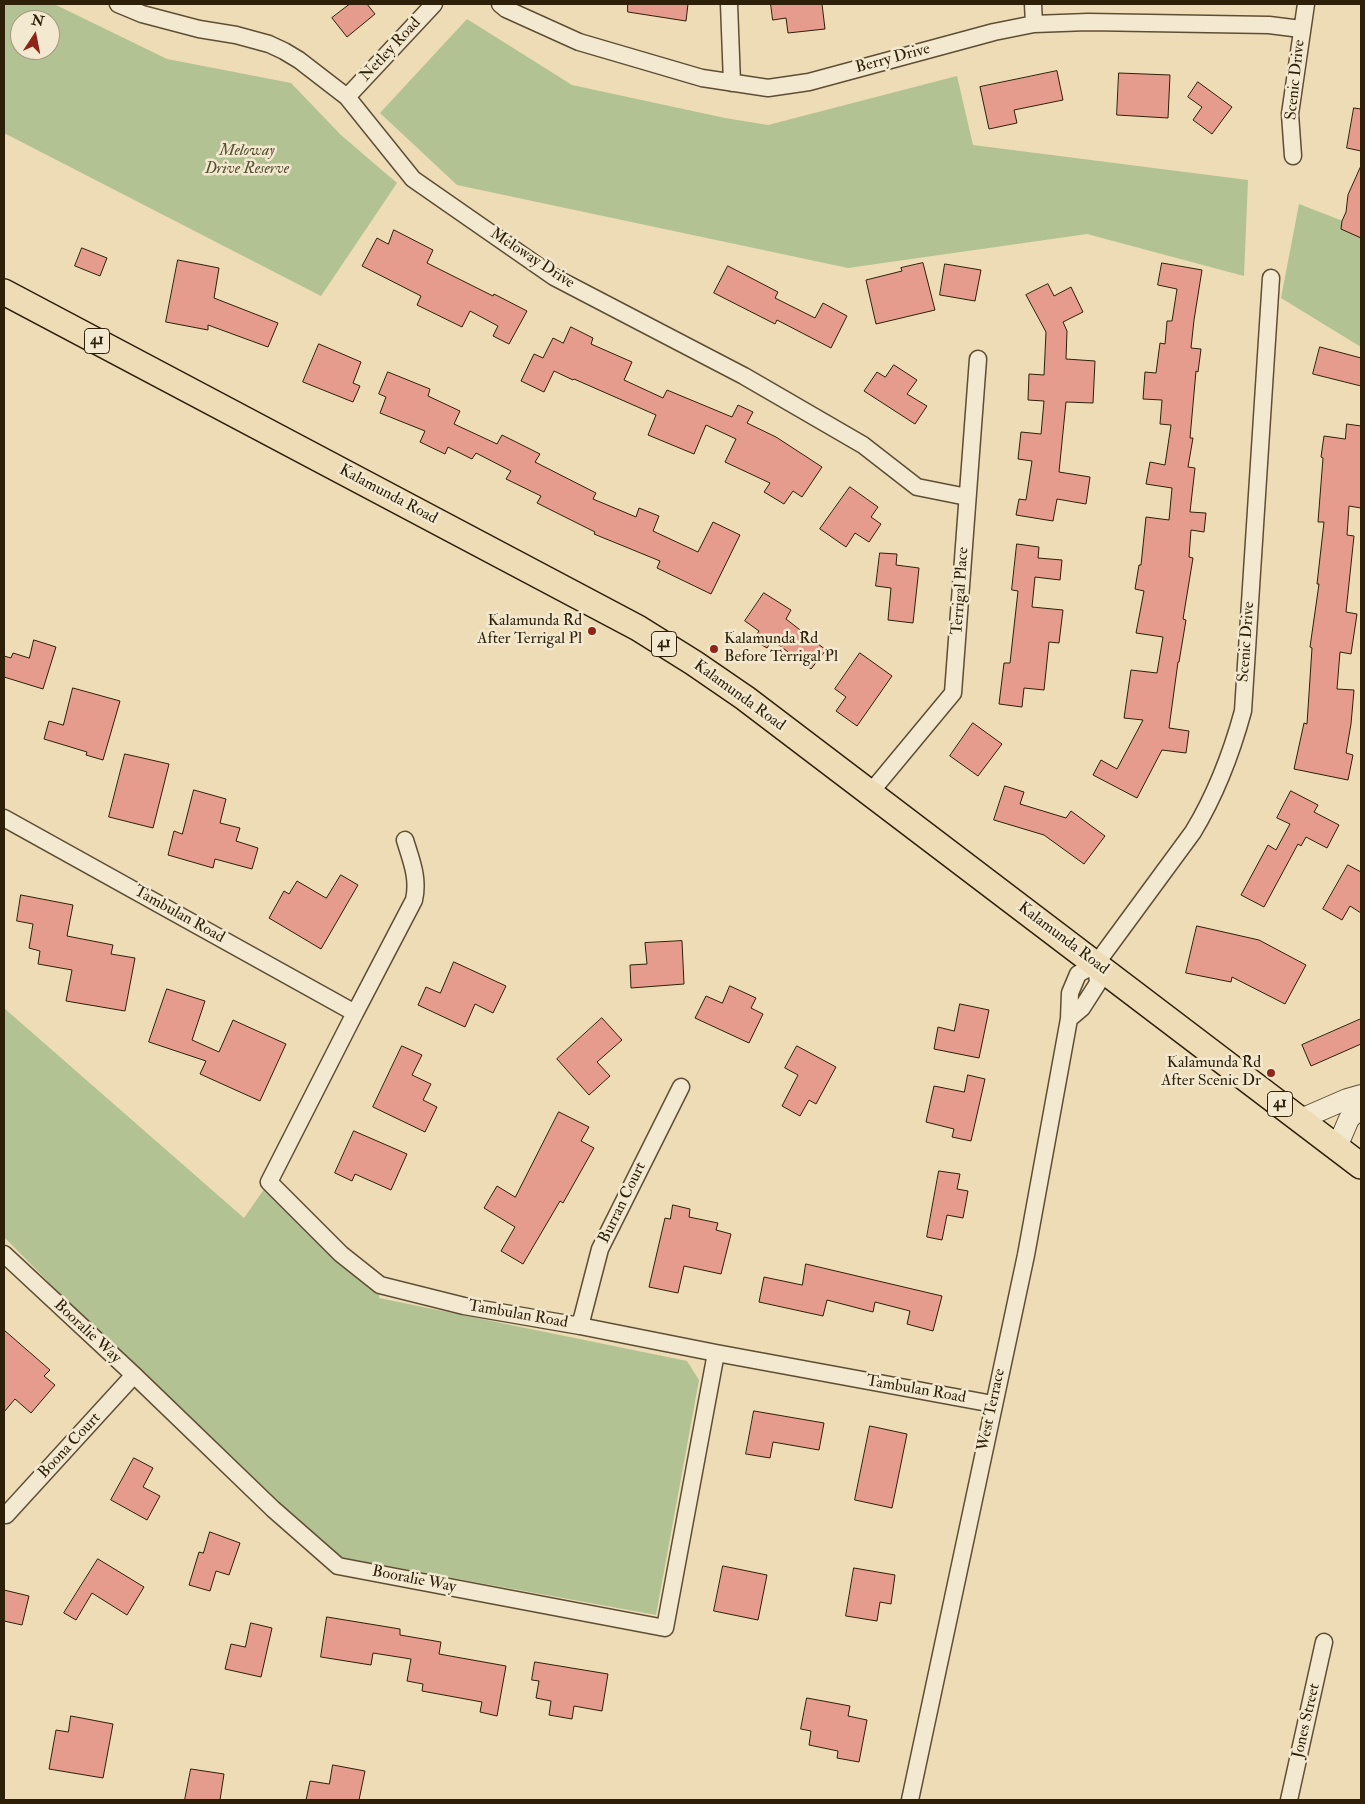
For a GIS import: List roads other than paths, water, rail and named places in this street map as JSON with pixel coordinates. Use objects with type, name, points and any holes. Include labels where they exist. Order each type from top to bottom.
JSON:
[{"type":"main road","name":"Kalamunda Road","points":[[4,292],[638,628],[694,663],[745,698],[1361,1166]]},
{"type":"street","name":"Meloway Drive","points":[[118,4],[142,14],[269,44],[299,60],[347,97],[413,179],[554,277],[744,376],[863,446],[917,487],[968,497]]},
{"type":"street","name":"Netley Road","points":[[347,97],[434,4]]},
{"type":"street","name":"Berry Drive","points":[[500,4],[506,10],[579,42],[702,78],[768,88],[809,82],[994,32],[1034,24],[1088,22],[1269,26],[1301,29]]},
{"type":"street","points":[[729,4],[732,83]]},
{"type":"street","points":[[1033,4],[1034,24]]},
{"type":"street","name":"Scenic Drive","points":[[1293,156],[1290,114],[1306,4]]},
{"type":"street","name":"Scenic Drive","points":[[1096,964],[1193,832],[1205,812],[1230,757],[1243,712],[1271,278]]},
{"type":"street","name":"Terrigal Place","points":[[870,793],[953,693],[978,359]]},
{"type":"street","name":"Tambulan Road","points":[[4,818],[355,1013]]},
{"type":"street","name":"Tambulan Road","points":[[405,840],[416,877],[414,900],[269,1182],[341,1254],[380,1285],[464,1306],[993,1404]]},
{"type":"street","name":"West Terrace","points":[[910,1800],[1026,1255],[1069,1019],[1082,1008],[1098,983],[1096,964]]},
{"type":"street","name":"Burran Court","points":[[580,1326],[600,1249],[681,1087]]},
{"type":"street","points":[[1301,1119],[1361,1095]]},
{"type":"street","points":[[1337,1147],[1349,1119],[1361,1107]]},
{"type":"street","name":"Booralie Way","points":[[4,1254],[134,1375],[273,1509],[338,1566],[665,1628],[716,1353]]},
{"type":"street","name":"Boona Court","points":[[6,1515],[134,1375]]},
{"type":"street","name":"Jones Street","points":[[1289,1800],[1324,1642]]},
{"type":"place","name":"Kalamunda Rd After Terrigal Pl","points":[[592,631]]},
{"type":"place","name":"Kalamunda Rd Before Terrigal Pl","points":[[714,649]]},
{"type":"place","name":"Kalamunda Rd After Scenic Dr","points":[[1271,1073]]},
{"type":"park label","name":"Meloway Drive Reserve","points":[[247,161]]}]
